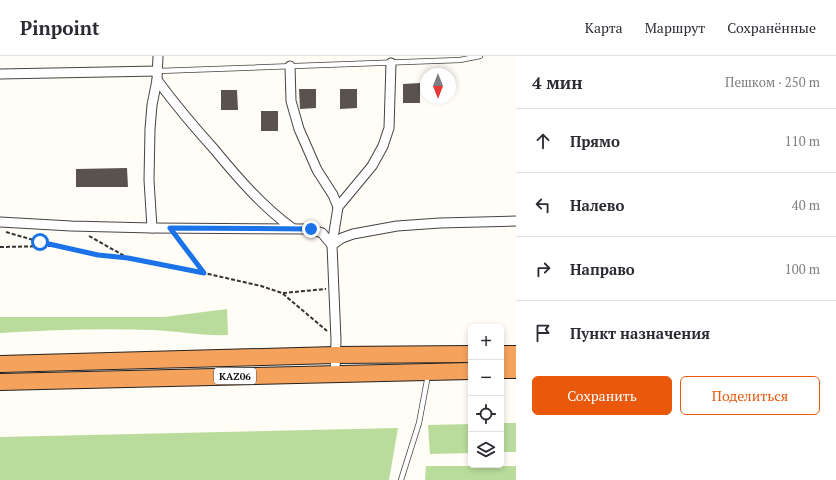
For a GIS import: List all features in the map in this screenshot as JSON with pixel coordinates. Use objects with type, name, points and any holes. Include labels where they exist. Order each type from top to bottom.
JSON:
[{"type":"highway","name":"KАZ06","points":[[0,364],[336,348],[468,354]]},
{"type":"highway","points":[[504,354],[516,354]]},
{"type":"highway","points":[[504,370],[516,370]]},
{"type":"highway","name":"KАZ06","points":[[0,382],[468,371]]},
{"type":"street","points":[[152,228],[149,180],[150,129],[158,56]]},
{"type":"street","points":[[335,374],[336,348],[332,245],[338,207],[372,166],[383,146],[389,128],[391,63]]},
{"type":"street","points":[[290,66],[292,101],[299,129],[317,170],[333,195],[338,207]]},
{"type":"street","points":[[0,74],[157,76]]},
{"type":"street","points":[[157,76],[175,104],[230,169],[276,216],[292,228]]},
{"type":"street","points":[[332,245],[342,238],[353,234],[396,226],[440,222],[516,221]]},
{"type":"street","points":[[0,222],[152,228],[311,229],[322,233],[332,245]]},
{"type":"lane","points":[[157,76],[290,66],[460,60],[480,56]]},
{"type":"lane","points":[[401,480],[419,423],[429,372]]},
{"type":"path","points":[[71,226],[128,258]]},
{"type":"path","points":[[170,228],[204,273]]},
{"type":"path","points":[[0,231],[55,246],[98,255],[128,258],[204,273],[261,286],[282,293],[307,313],[336,348]]},
{"type":"path","points":[[0,247],[55,246]]},
{"type":"path","points":[[282,293],[334,288]]},
{"type":"green space","points":[[227,309],[228,335],[114,329],[0,333],[0,317],[164,317]]},
{"type":"green space","points":[[504,423],[516,423],[516,452],[504,452]]},
{"type":"green space","points":[[468,424],[468,453],[430,454],[428,425]]},
{"type":"green space","points":[[398,428],[389,480],[0,480],[0,437]]},
{"type":"green space","points":[[426,466],[504,468],[504,466],[516,466],[516,480],[425,480]]},
{"type":"building","points":[[420,83],[420,103],[403,103],[403,84]]},
{"type":"building","points":[[299,89],[316,89],[316,108],[300,109]]},
{"type":"building","points":[[340,89],[357,89],[357,108],[340,109]]},
{"type":"building","points":[[221,90],[237,90],[238,110],[221,110]]},
{"type":"building","points":[[261,111],[278,111],[278,131],[261,131]]},
{"type":"building","points":[[127,168],[128,187],[76,187],[76,169]]},
{"type":"route","points":[[40,242],[98,255],[128,258],[204,273],[170,228],[311,229]]}]
